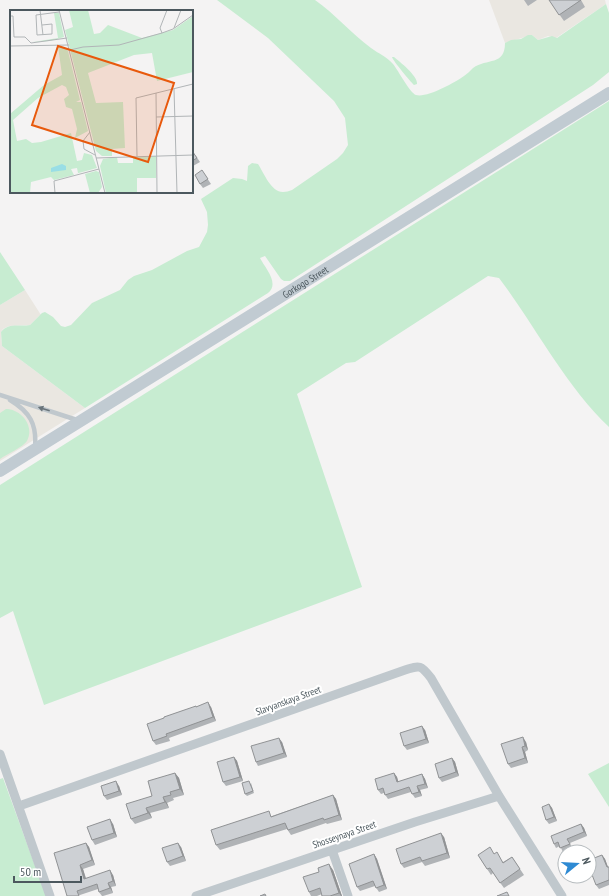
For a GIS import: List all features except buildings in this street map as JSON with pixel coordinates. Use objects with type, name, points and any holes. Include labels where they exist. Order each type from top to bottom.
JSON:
[{"type":"main road","name":"Gorkogo Street","points":[[0,471],[608,96]]},
{"type":"street","name":"Slavyanskaya Street","points":[[19,806],[415,666],[420,666],[424,668],[431,678],[499,796],[562,896]]},
{"type":"street","points":[[0,754],[50,896]]},
{"type":"street","name":"Shosseynaya Street","points":[[196,896],[415,822],[499,796]]},
{"type":"street","points":[[332,850],[348,896]]},
{"type":"lane","points":[[1,395],[81,421]]},
{"type":"lane","points":[[1,395],[18,405],[26,412],[34,428],[36,438],[35,449]]},
{"type":"shaded area","points":[[489,0],[605,0],[606,4],[556,38],[548,36],[538,40],[532,35],[505,43]]},
{"type":"shaded area","points":[[25,290],[41,315],[30,325],[9,326],[3,329],[1,332],[2,346],[85,408],[0,461],[0,305]]},
{"type":"green space","points":[[217,0],[315,0],[371,48],[390,61],[416,95],[427,94],[447,86],[460,79],[478,65],[499,58],[504,50],[505,43],[511,40],[521,39],[528,35],[532,35],[538,40],[552,36],[557,38],[606,4],[609,13],[609,72],[593,85],[290,281],[284,281],[281,279],[265,256],[260,258],[272,280],[273,285],[268,293],[85,408],[2,346],[1,332],[7,327],[11,326],[30,325],[42,313],[45,312],[53,317],[61,326],[65,327],[71,325],[92,303],[120,290],[128,280],[134,276],[152,270],[187,251],[199,247],[207,232],[208,225],[207,212],[201,199],[233,178],[247,181],[248,166],[252,163],[258,164],[271,186],[279,191],[286,192],[292,190],[337,159],[348,145],[345,118],[334,101],[268,38]]},
{"type":"green space","points":[[392,57],[394,57],[412,73],[417,81],[417,84],[414,85],[412,83]]},
{"type":"green space","points":[[609,101],[609,427],[564,374],[499,278],[488,276],[355,362],[346,363],[297,394],[362,587],[44,705],[13,611],[0,618],[0,485]]},
{"type":"green space","points":[[0,252],[25,290],[0,305]]},
{"type":"green space","points":[[6,409],[17,412],[25,419],[28,424],[29,435],[27,441],[19,448],[0,459],[0,413]]},
{"type":"green space","points":[[609,763],[609,807],[588,774]]},
{"type":"green space","points":[[3,778],[46,896],[0,896],[0,779]]}]
